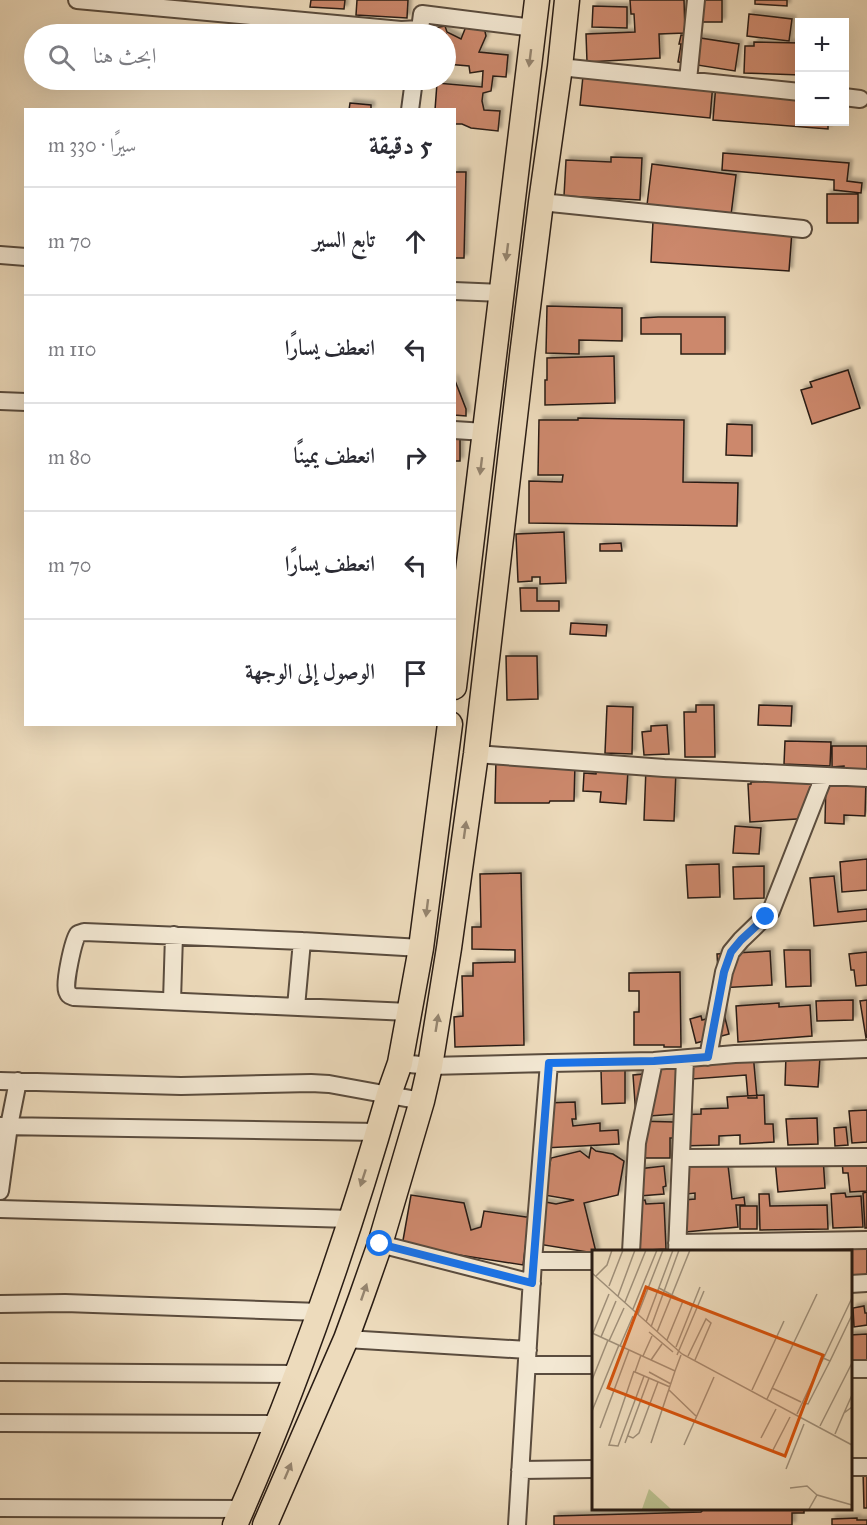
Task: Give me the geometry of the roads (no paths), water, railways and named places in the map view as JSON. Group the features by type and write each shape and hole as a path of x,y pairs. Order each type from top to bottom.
{"highway":[{"path":"456,671 537,0"},
{"path":"265,1525 346,1339 380,1244 430,1066 476,754 522,356 567,0"},
{"path":"238,1517 278,1424 321,1312 400,1063 422,948 450,726"}],"street":[{"path":"77,0 336,24"},
{"path":"688,80 696,0"},
{"path":"421,19 534,28"},
{"path":"560,67 795,91"},
{"path":"410,108 413,90"},
{"path":"541,201 803,229"},
{"path":"0,255 24,257"},
{"path":"456,291 502,293"},
{"path":"0,400 24,402"},
{"path":"456,430 485,432"},
{"path":"476,754 664,768 867,778"},
{"path":"708,1057 724,972 731,952 771,911 824,776"},
{"path":"409,1012 74,997 70,996 66,989 73,943 78,934 91,932 302,940 422,948"},
{"path":"172,1001 174,935"},
{"path":"296,1007 302,940"},
{"path":"400,1063 430,1066 654,1061 758,1053 867,1049"},
{"path":"685,1059 677,1248 867,1240"},
{"path":"631,1250 637,1143 654,1061"},
{"path":"517,1525 533,1261 549,1063"},
{"path":"0,1081 181,1086 311,1083 329,1084 422,1101"},
{"path":"0,1191 4,1126 18,1081"},
{"path":"4,1126 378,1132"},
{"path":"682,1158 867,1157"},
{"path":"0,1209 351,1219"},
{"path":"380,1244 532,1283"},
{"path":"533,1261 592,1261"},
{"path":"852,1284 867,1283"},
{"path":"0,1304 77,1304 321,1312"},
{"path":"346,1339 592,1365"},
{"path":"0,1372 298,1374"},
{"path":"0,1423 278,1424"},
{"path":"520,1470 592,1469"},
{"path":"0,1508 238,1517"}]}
